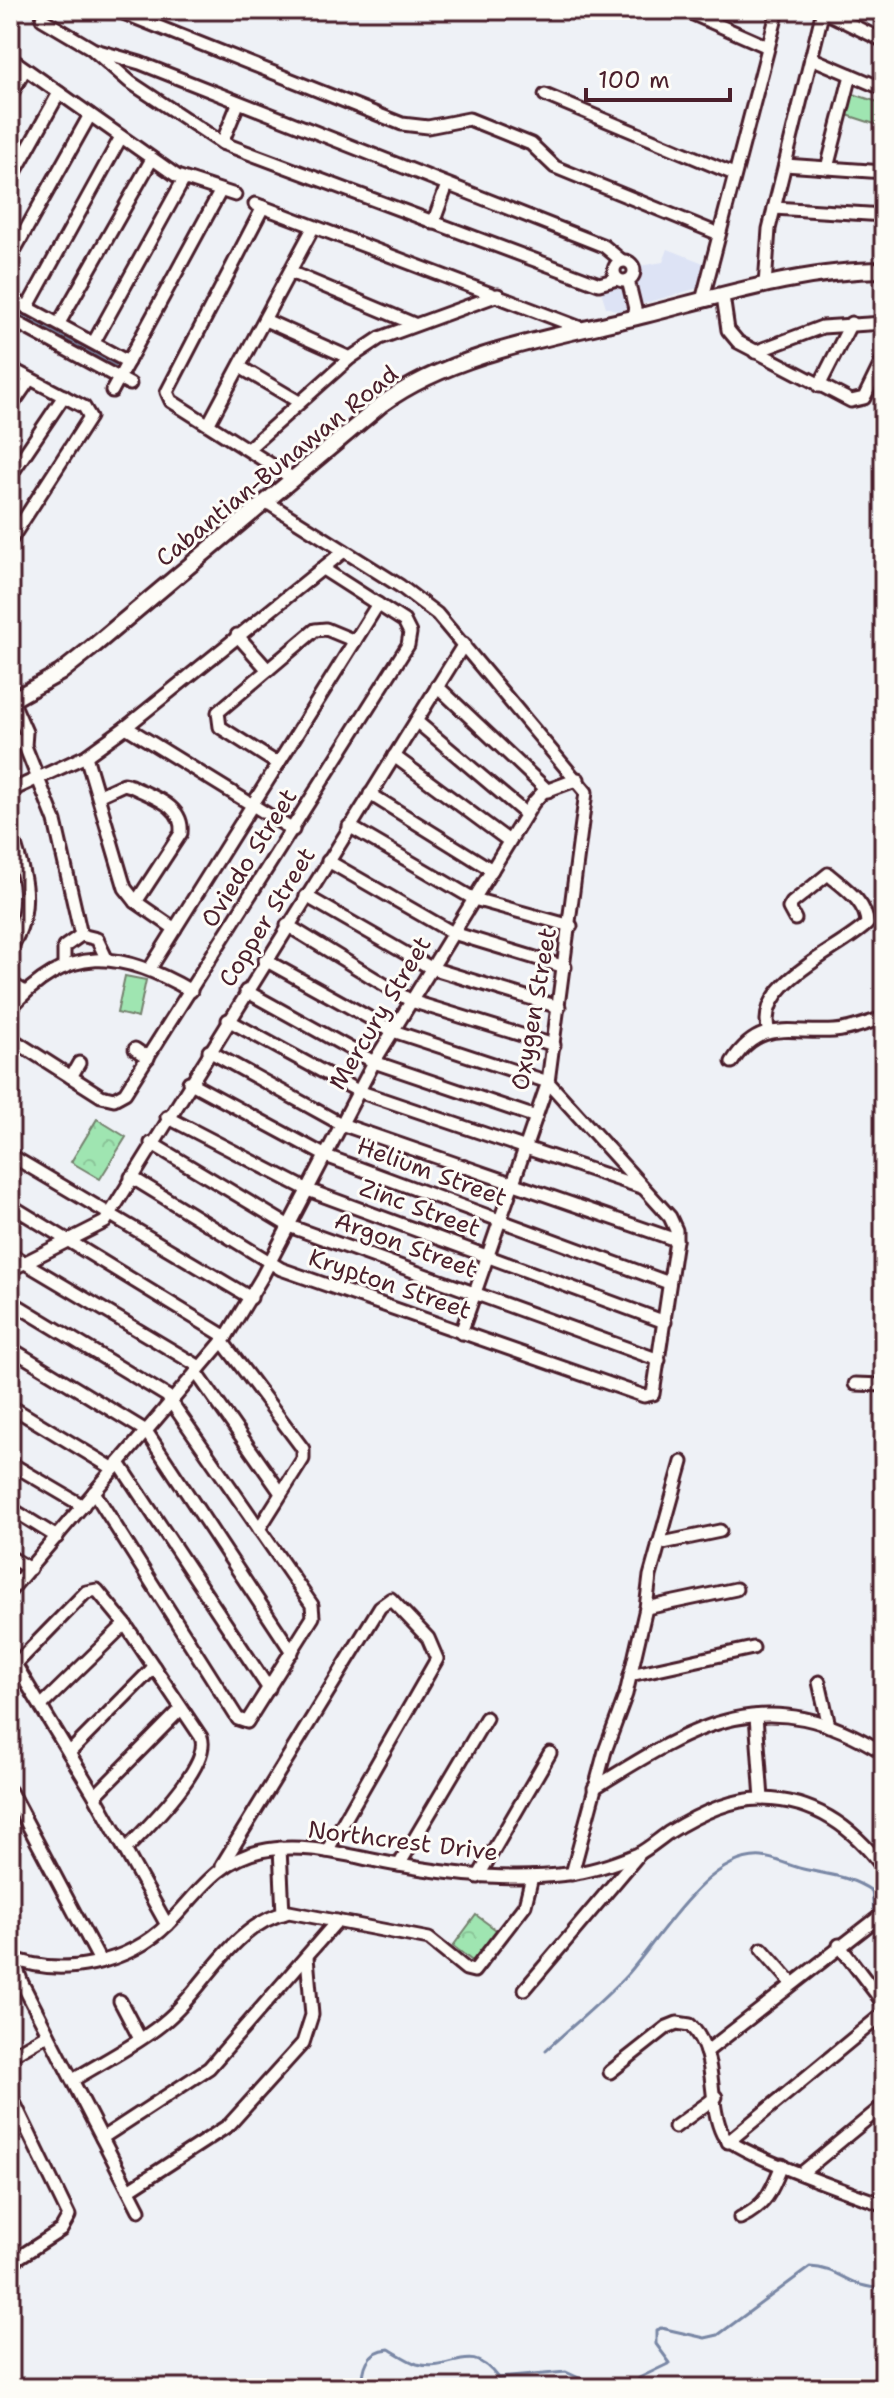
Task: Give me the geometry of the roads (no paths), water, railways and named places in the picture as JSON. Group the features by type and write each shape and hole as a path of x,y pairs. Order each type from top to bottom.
{"main road":[{"name":"Cabantian-Bunawan Road","path":"11,700 60,673 382,404 422,379 584,329 765,285 829,273 884,270"}],"street":[{"path":"116,10 402,124 428,127 469,119 531,144 555,167 719,234"},
{"path":"684,10 768,47"},
{"path":"702,301 778,10"},
{"path":"765,285 765,252 774,208 823,11 884,41"},
{"path":"42,19 91,48 130,82 222,143 599,284 623,280 634,272 633,266 622,261 610,249 140,63 91,48"},
{"path":"10,58 184,179 235,195"},
{"path":"811,58 884,89"},
{"path":"130,82 140,63"},
{"path":"10,97 25,69"},
{"path":"827,168 851,75"},
{"path":"10,181 59,93"},
{"path":"545,95 734,174"},
{"path":"222,143 238,104"},
{"path":"10,258 90,115"},
{"path":"27,308 121,137"},
{"path":"59,323 152,159"},
{"path":"785,165 884,172"},
{"path":"94,342 184,179"},
{"path":"433,223 447,185"},
{"path":"112,391 124,381 128,362 220,192"},
{"path":"292,478 171,401 167,392 259,206 584,329"},
{"path":"774,208 884,215"},
{"path":"209,423 313,228"},
{"path":"290,272 414,324"},
{"path":"623,280 637,317"},
{"path":"249,448 350,358 380,338 498,295"},
{"path":"723,296 728,330 738,342 819,386 860,401 868,392 884,357"},
{"path":"10,298 128,362"},
{"path":"10,319 124,381"},
{"path":"265,320 350,358"},
{"path":"755,352 808,331 851,323 884,323"},
{"path":"819,386 851,323"},
{"path":"240,367 299,402"},
{"path":"10,368 64,396 90,414 89,421 10,541"},
{"path":"10,408 30,379"},
{"path":"10,476 64,396"},
{"path":"265,501 419,599 464,644 578,779"},
{"path":"10,791 86,756 344,551"},
{"path":"151,967 378,604 323,569"},
{"name":"Oviedo Street","path":"71,1077 101,1096 114,1099 125,1093 148,1058 408,645 410,633 404,621 378,604"},
{"path":"278,764 220,727 218,712 315,630 334,631 355,641"},
{"path":"237,635 268,670"},
{"name":"Copper Street","path":"10,1270 102,1225 464,644"},
{"path":"437,686 548,791"},
{"path":"11,700 26,732 25,746"},
{"path":"416,721 526,814"},
{"path":"126,727 293,830"},
{"path":"10,729 25,746 63,850 81,935"},
{"path":"86,756 100,795 121,877 136,902 175,929"},
{"path":"394,756 509,841"},
{"name":"Mercury Street","path":"10,1591 224,1339 251,1298 374,1062 526,814 538,796 578,779"},
{"name":"Oxygen Street","path":"461,1333 548,1082 587,807 586,792 578,779"},
{"path":"100,795 124,784 131,786 177,811 182,822 181,833 136,902"},
{"path":"370,794 492,870"},
{"path":"349,826 474,899 571,926"},
{"path":"10,830 28,893 26,915 14,934 10,949"},
{"path":"328,861 453,933 565,967"},
{"path":"769,1032 764,1018 768,1003 790,978 867,924 867,914 856,899 828,874 792,903 789,908 795,919"},
{"path":"306,896 431,968 559,1007"},
{"path":"287,925 411,1001 554,1045"},
{"path":"64,967 64,947 81,935 97,939 106,958"},
{"path":"10,1009 25,992 64,967 106,958 151,967 191,991"},
{"path":"265,960 393,1031 548,1082 670,1217 676,1235 659,1360"},
{"path":"10,983 25,992"},
{"path":"246,991 374,1062 536,1117"},
{"path":"732,1062 745,1042 781,1028 839,1030 884,1018"},
{"path":"228,1020 358,1091 641,1187"},
{"path":"10,1038 71,1077 79,1063"},
{"path":"135,1049 148,1058"},
{"path":"209,1051 341,1124 676,1235"},
{"name":"Helium Street","path":"189,1082 326,1156 501,1219 524,1232 669,1283"},
{"name":"Zinc Street","path":"167,1117 308,1190 665,1322"},
{"name":"Argon Street","path":"151,1143 289,1226 659,1360"},
{"path":"10,1155 251,1298"},
{"name":"Krypton Street","path":"131,1177 281,1269 461,1333 651,1396 659,1360"},
{"path":"10,1205 224,1339 304,1452 259,1529"},
{"path":"10,1254 198,1369 281,1493"},
{"path":"10,1301 162,1391 314,1611 250,1720 244,1723 94,1492"},
{"path":"10,1348 146,1431 292,1652"},
{"path":"855,1384 884,1385"},
{"path":"10,1406 116,1466 269,1689"},
{"path":"572,1874 594,1788 630,1675 658,1544 682,1462"},
{"path":"10,1463 83,1506"},
{"path":"10,1508 57,1537"},
{"path":"658,1544 720,1531"},
{"path":"10,1557 30,1569"},
{"path":"646,1608 736,1589"},
{"path":"126,1849 173,1798 203,1754 203,1742 125,1624 97,1590 86,1592 13,1667 42,1705 167,1925"},
{"path":"222,1865 380,1607 388,1599 398,1603 428,1638 437,1659 327,1851"},
{"path":"42,1705 125,1624"},
{"path":"630,1675 753,1648"},
{"path":"69,1753 154,1667"},
{"path":"819,1682 829,1726"},
{"path":"95,1796 181,1709"},
{"path":"594,1788 695,1729 756,1716 784,1715 829,1726 884,1753"},
{"path":"756,1716 762,1799"},
{"path":"399,1865 486,1718"},
{"path":"478,1877 550,1753"},
{"path":"10,1791 100,1961"},
{"name":"Northcrest Drive","path":"11,1955 51,1967 100,1961 127,1952 167,1925 222,1865 262,1851 280,1848 327,1851 478,1877 572,1874 640,1853 693,1819 735,1802 762,1799 822,1810 857,1839 883,1867"},
{"path":"280,1848 283,1914"},
{"path":"525,1989 640,1853"},
{"path":"73,2080 140,2039 178,2010 241,1938 258,1924 283,1914 429,1939 466,1969 474,1971 525,1905 532,1877"},
{"path":"706,2052 839,1945 884,1913"},
{"path":"102,2138 209,2068 337,1921"},
{"path":"839,1945 884,2004"},
{"path":"762,1949 792,1983"},
{"path":"11,1955 139,2210"},
{"path":"129,2190 229,2125 303,2043 312,2015 307,1957"},
{"path":"120,2001 140,2039"},
{"path":"728,2142 884,2013"},
{"path":"610,2072 672,2024 690,2025 706,2052 718,2120 728,2142 750,2155 803,2172 884,2205"},
{"path":"10,2056 48,2034"},
{"path":"10,2094 69,2216 61,2230 10,2263"},
{"path":"675,2127 716,2097"},
{"path":"803,2172 884,2105"},
{"path":"740,2218 761,2206 768,2198 782,2165"}],"waterway":[{"path":"10,309 117,366"},
{"path":"546,2050 617,1985 704,1883 742,1859 767,1858 847,1879 872,1891"},
{"path":"872,1891 884,1886"},
{"path":"872,1891 874,1911"},
{"path":"638,2385 639,2378 670,2363 656,2344 656,2330 661,2328 705,2338 718,2335 810,2267 829,2271 862,2285 884,2288"},
{"path":"362,2388 367,2361 375,2353 389,2349 414,2363 429,2366 469,2359 478,2361 498,2378 566,2372 590,2383 615,2381 640,2388"}]}
